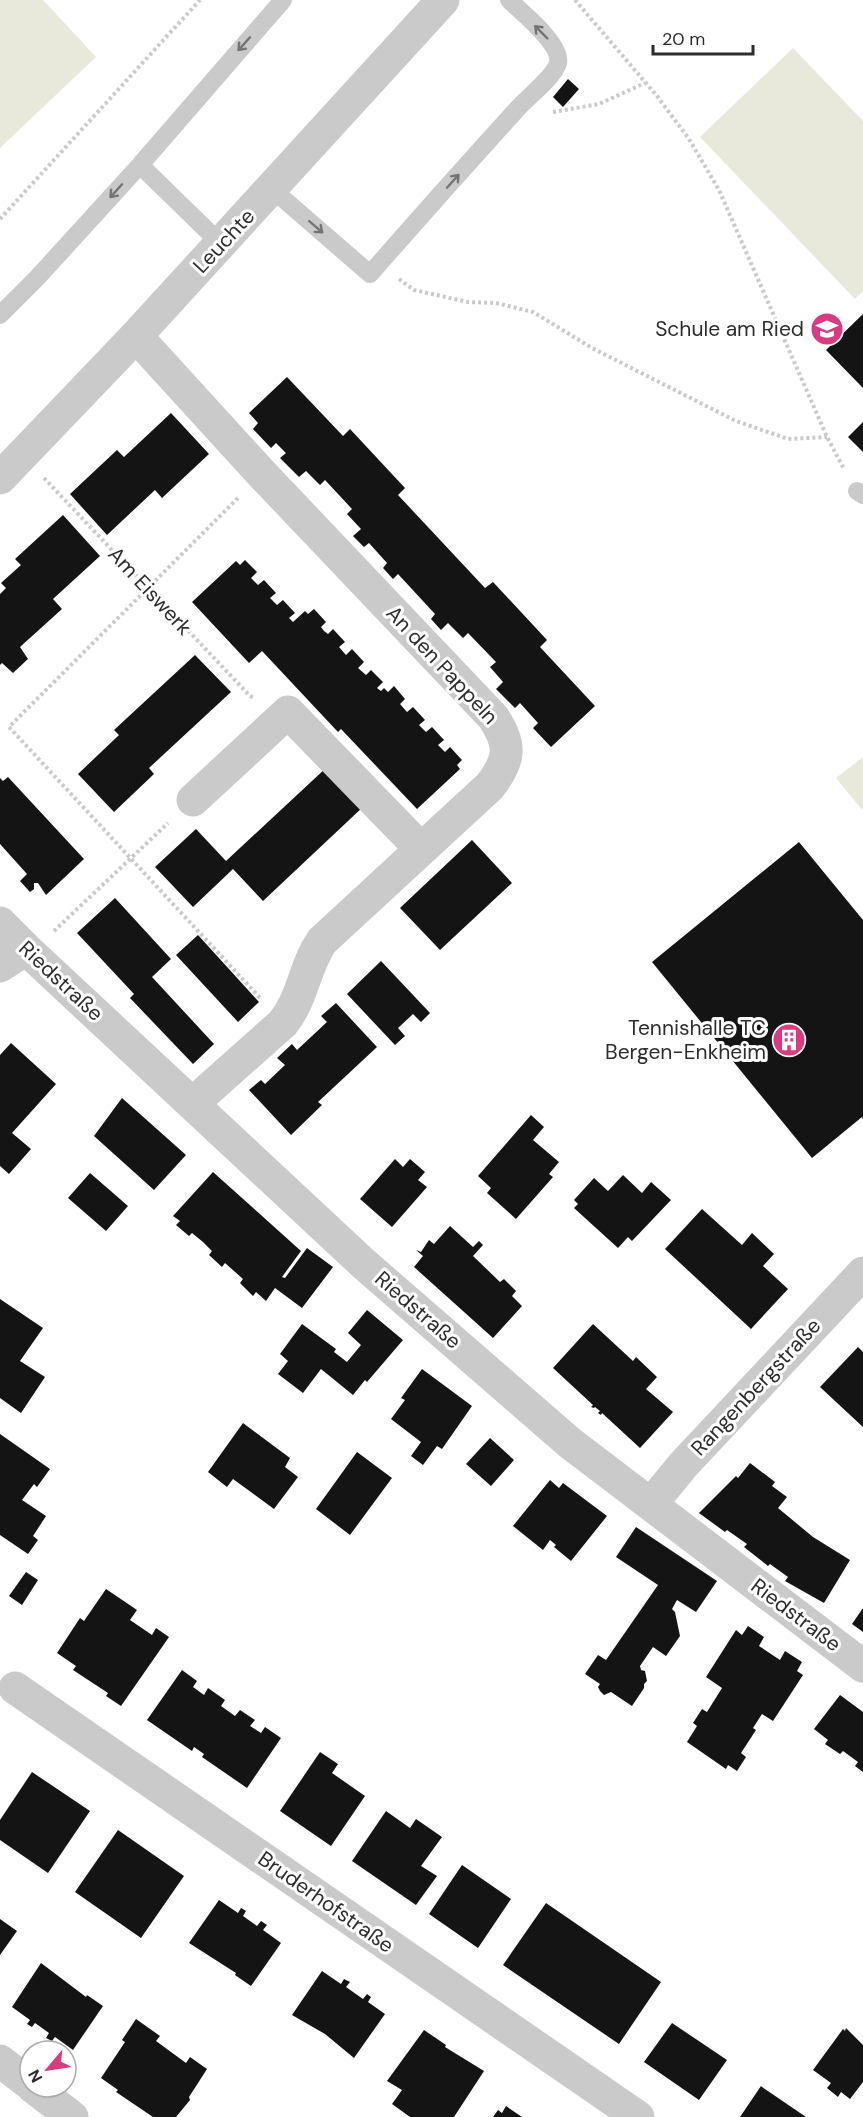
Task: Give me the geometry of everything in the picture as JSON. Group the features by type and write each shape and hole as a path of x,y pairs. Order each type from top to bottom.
{"street":[{"name":"Leuchte","path":"8,465 136,336 443,0"},
{"name":"An den Pappeln","path":"136,336 262,474 493,717 502,730 506,743 507,758 502,770 490,786 322,941 312,957 293,1010 283,1023 192,1104"},
{"path":"193,800 288,712 420,849"},
{"name":"Riedstraße","path":"0,923 13,958 192,1104 364,1264 570,1443 863,1666"},
{"name":"Rangenbergstraße","path":"651,1504 684,1464 863,1273"},
{"name":"Bruderhofstraße","path":"15,1688 638,2117"},
{"path":"0,2061 18,2075"},
{"path":"49,2099 72,2117"}],"lane":[{"path":"0,315 37,278 140,165 283,0"},
{"path":"272,189 370,274 551,74 558,63 557,52 548,39 509,0"},
{"path":"140,165 221,244"}],"path":[{"path":"0,219 200,0"},
{"path":"575,0 690,139 719,190 836,457 860,493"},
{"path":"520,106 554,112 577,109 599,104 645,82"},
{"path":"378,264 414,290 468,302 496,303 533,312 592,348 736,421 788,439 827,437"},
{"name":"Am Eiswerk","path":"8,465 148,588 250,696 288,712"},
{"path":"262,474 9,727 283,1023"},
{"path":"13,958 53,931 193,800"}],"shaded area":[{"path":"0,0 43,0 96,57 0,148"},
{"path":"793,48 863,121 863,291 855,299 700,137"},
{"path":"863,757 863,811 836,778"}],"building":[{"path":"568,79 579,89 563,107 553,97"},
{"path":"863,314 863,388 826,350"},
{"path":"287,377 343,436 350,429 405,488 398,495 485,588 493,582 547,640 540,647 595,706 551,747 533,728 538,723 520,703 515,708 496,689 503,682 490,667 496,662 468,633 463,638 448,623 441,630 431,619 435,614 398,574 393,579 383,568 387,563 369,543 364,547 353,536 361,529 347,514 352,509 325,480 320,485 306,471 299,477 280,458 286,453 276,443 271,448 253,429 258,423 249,413"},
{"path":"171,413 209,454 162,498 155,490 107,535 70,494 117,450 124,457"},
{"path":"863,422 863,452 848,437"},
{"path":"63,515 100,556 53,599 62,609 20,647 28,659 13,673 2,663 0,665 0,594 6,588 1,583 21,565 15,559"},
{"path":"245,560 257,572 251,578 258,585 264,580 276,593 270,598 277,605 283,600 295,613 289,618 293,622 305,611 308,614 314,609 326,622 321,627 324,631 328,634 333,629 345,642 339,647 346,655 352,649 364,662 358,668 366,675 371,670 383,682 377,688 381,691 384,688 388,692 394,686 405,699 400,704 407,712 413,707 425,720 419,725 426,732 432,727 444,740 438,745 445,752 450,747 462,760 457,765 460,769 417,809 341,729 338,732 262,651 249,663 192,602 236,561 240,565"},
{"path":"195,655 231,692 149,768 154,774 114,812 78,774 119,735 114,730"},
{"path":"327,767 364,806 263,901 233,869 193,907 155,867 196,829 226,861"},
{"path":"8,777 84,859 46,895 38,883 34,883 34,889 30,892 20,881 27,874 0,844 0,778 3,781"},
{"path":"472,840 512,883 440,950 400,908"},
{"name":"Tennishalle TC Bergen-Enkheim","path":"799,842 863,920 863,1119 862,1117 812,1158 652,962"},
{"path":"115,898 171,959 152,977 214,1044 193,1064 130,998 134,994 77,933"},
{"path":"198,935 259,1002 238,1022 176,955"},
{"path":"381,961 430,1013 421,1022 413,1014 398,1028 405,1036 395,1045 347,994"},
{"path":"336,1003 377,1047 318,1102 322,1105 291,1135 249,1090 261,1080 265,1084 285,1065 277,1058 292,1044 297,1050 327,1022 321,1016"},
{"path":"11,1043 56,1084 12,1133 31,1149 9,1174 0,1166 0,1055"},
{"path":"122,1098 186,1155 154,1190 94,1136"},
{"path":"531,1115 544,1127 533,1140 559,1162 549,1174 553,1177 516,1219 487,1193 491,1188 478,1176"},
{"path":"395,1159 403,1167 410,1159 425,1172 418,1180 427,1187 392,1227 360,1199"},
{"path":"213,1172 301,1251 282,1277 285,1278 307,1248 333,1267 302,1308 275,1288 266,1301 256,1292 253,1296 240,1283 243,1279 225,1263 222,1267 209,1255 212,1251 203,1242 192,1233 189,1236 176,1225 180,1221 173,1216"},
{"path":"90,1173 128,1206 106,1231 68,1198"},
{"path":"623,1175 642,1193 651,1182 671,1200 632,1241 628,1237 618,1248 574,1208 578,1204 574,1200 594,1178 608,1191"},
{"path":"702,1209 742,1245 752,1233 774,1254 763,1266 788,1289 751,1329 665,1249"},
{"path":"450,1226 473,1247 479,1241 483,1245 473,1256 500,1282 504,1279 516,1291 512,1296 522,1306 493,1338 414,1267 423,1256 416,1250 421,1252 429,1240 434,1244"},
{"path":"0,1299 43,1328 20,1361 45,1377 21,1413 0,1398"},
{"path":"367,1310 403,1340 353,1395 321,1369 303,1393 278,1374 288,1361 280,1354 302,1324 336,1349 334,1352 347,1362 361,1345 348,1333"},
{"path":"593,1324 633,1361 636,1357 657,1377 646,1389 673,1412 640,1448 602,1413 601,1415 598,1413 600,1411 591,1407 593,1405 553,1368"},
{"path":"858,1347 863,1352 863,1427 820,1387"},
{"path":"422,1369 472,1406 442,1449 437,1446 423,1465 411,1456 421,1442 391,1419 405,1400 401,1398"},
{"path":"243,1423 290,1458 285,1467 298,1477 274,1509 233,1479 227,1487 208,1472"},
{"path":"0,1434 50,1469 37,1487 34,1484 22,1500 46,1516 33,1536 38,1540 28,1554 0,1535"},
{"path":"490,1438 514,1460 491,1486 466,1464"},
{"path":"357,1452 392,1478 350,1535 316,1509"},
{"path":"750,1463 775,1482 772,1486 787,1497 778,1508 813,1537 850,1560 824,1603 785,1581 788,1577 770,1564 768,1566 744,1547 747,1544 727,1530 725,1532 699,1513 736,1476 738,1478"},
{"path":"550,1480 559,1488 563,1483 607,1516 571,1561 554,1547 556,1545 550,1540 543,1550 513,1526"},
{"path":"636,1527 717,1581 696,1612 677,1600 672,1609 675,1612 680,1636 666,1656 653,1647 640,1666 641,1670 645,1671 647,1681 632,1706 611,1692 604,1695 598,1687 600,1684 585,1674 598,1655 606,1660 658,1585 616,1557"},
{"path":"26,1572 38,1580 22,1605 9,1596"},
{"path":"106,1589 137,1610 130,1620 152,1635 156,1628 169,1637 121,1706 106,1696 108,1693 73,1670 76,1666 57,1653 80,1618 84,1621"},
{"path":"863,1608 863,1632 852,1624"},
{"path":"748,1626 764,1637 759,1646 780,1660 785,1651 802,1662 797,1671 803,1675 773,1721 762,1714 753,1728 756,1730 741,1753 746,1757 737,1771 728,1765 726,1769 687,1742 697,1726 693,1723 702,1709 707,1712 722,1688 706,1677 736,1630 742,1635"},
{"path":"182,1670 197,1681 193,1687 204,1695 208,1688 225,1700 221,1706 235,1716 240,1710 255,1720 250,1726 261,1733 265,1727 281,1738 247,1788 202,1757 204,1754 194,1747 192,1751 147,1720"},
{"path":"840,1695 863,1712 863,1772 855,1766 858,1762 843,1751 840,1754 825,1744 828,1740 814,1729"},
{"path":"320,1752 338,1764 332,1773 365,1796 331,1846 280,1811"},
{"path":"32,1772 90,1811 48,1873 0,1840 0,1820"},
{"path":"386,1811 410,1828 416,1819 442,1837 421,1866 437,1876 416,1905 352,1861"},
{"path":"118,1830 184,1876 141,1938 75,1892"},
{"path":"462,1865 511,1899 478,1948 429,1914"},
{"path":"219,1900 238,1913 241,1908 246,1911 243,1916 257,1926 261,1921 267,1925 263,1930 281,1943 251,1986 235,1975 236,1973 189,1943"},
{"path":"546,1903 661,1982 619,2044 503,1965"},
{"path":"0,1919 17,1931 0,1955"},
{"path":"41,1963 86,1997 87,1995 103,2006 78,2043 78,2039 46,2038 49,2033 35,2023 32,2027 27,2024 30,2020 12,2007"},
{"path":"322,1971 341,1984 344,1979 350,1982 346,1987 363,1999 367,1994 371,1997 368,2002 385,2014 354,2058 325,2034 292,2015"},
{"path":"136,2019 160,2036 156,2041 186,2063 190,2057 207,2069 189,2097 190,2100 176,2117 153,2117 116,2092 118,2090 101,2078 125,2042 122,2040"},
{"path":"672,2023 727,2060 699,2100 644,2062"},
{"path":"846,2028 863,2045 863,2082 850,2099 841,2092 838,2097 827,2088 831,2083 813,2070"},
{"path":"424,2030 446,2045 445,2047 484,2071 454,2117 410,2117 392,2104 402,2090 387,2081"},
{"path":"762,2087 806,2117 740,2117"},
{"path":"506,2106 522,2117 493,2117 498,2110 502,2113"}],"place":[{"name":"Schule am Ried","path":"827,329"},
{"name":"Tennishalle TC Bergen-Enkheim","path":"789,1040"}]}
